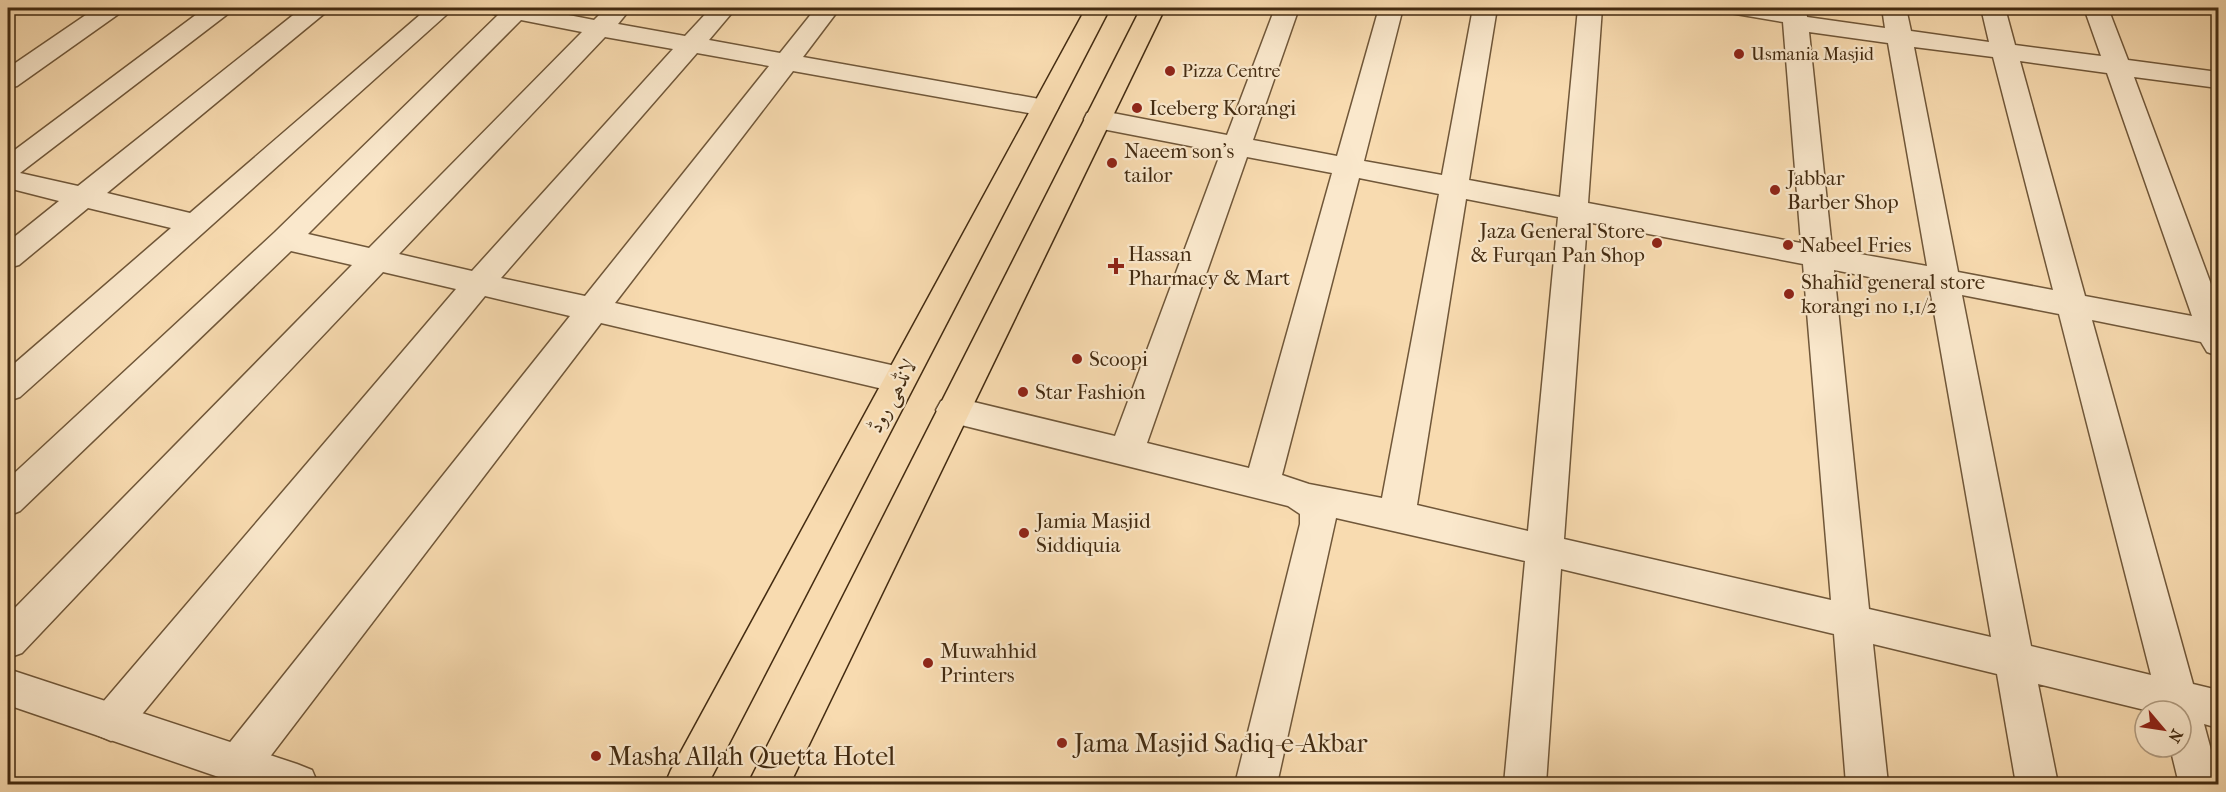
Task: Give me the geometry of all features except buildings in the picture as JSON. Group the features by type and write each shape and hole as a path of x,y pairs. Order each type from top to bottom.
{"main road":[{"name":"لانڈھی روڈ","path":"686,784 1098,8"},
{"path":"769,784 1153,8"}],"street":[{"path":"8,80 111,8"},
{"path":"8,168 220,8"},
{"path":"8,258 316,8"},
{"path":"8,388 442,8"},
{"path":"111,722 478,284 724,8"},
{"path":"238,765 828,8"},
{"path":"1127,450 1287,8"},
{"path":"1262,485 1391,8"},
{"path":"1397,516 1456,187 1485,8"},
{"path":"1525,784 1575,210 1590,8"},
{"path":"1739,8 1795,15 1897,22 2004,51 2218,80"},
{"path":"1992,8 2177,699"},
{"path":"2096,8 2217,336"},
{"path":"8,501 285,239 507,9 609,18 692,45 1045,108"},
{"path":"1795,15 1867,784"},
{"path":"8,641 609,18"},
{"path":"1897,22 2037,784"},
{"path":"1097,118 2072,305 2217,336"},
{"path":"8,179 195,224"},
{"path":"285,239 900,380"},
{"path":"953,410 1127,450 1308,498 1397,516 2013,660 2148,699"},
{"path":"1256,784 1318,524 1319,516 1316,507 1308,498"},
{"path":"8,687 297,784"},
{"path":"2193,708 2218,709"},
{"path":"2193,759 2200,784"}],"place":[{"name":"Usmania Masjid","path":"1739,54"},
{"name":"Pizza Centre","path":"1170,71"},
{"name":"Iceberg Korangi","path":"1137,108"},
{"name":"Naeem son’s tailor","path":"1112,163"},
{"name":"Jabbar Barber Shop","path":"1775,190"},
{"name":"Jaza General Store & Furqan Pan Shop","path":"1657,243"},
{"name":"Nabeel Fries","path":"1788,245"},
{"name":"Hassan Pharmacy & Mart","path":"1116,266"},
{"name":"Shahid general store korangi no 1,1/2","path":"1789,294"},
{"name":"Scoopi","path":"1077,359"},
{"name":"Star Fashion","path":"1023,392"},
{"name":"Jamia Masjid Siddiquia","path":"1024,533"},
{"name":"Muwahhid Printers","path":"928,663"},
{"name":"Jama Masjid Sadiq-e-Akbar","path":"1062,743"},
{"name":"Masha Allah Quetta Hotel","path":"596,756"}]}
